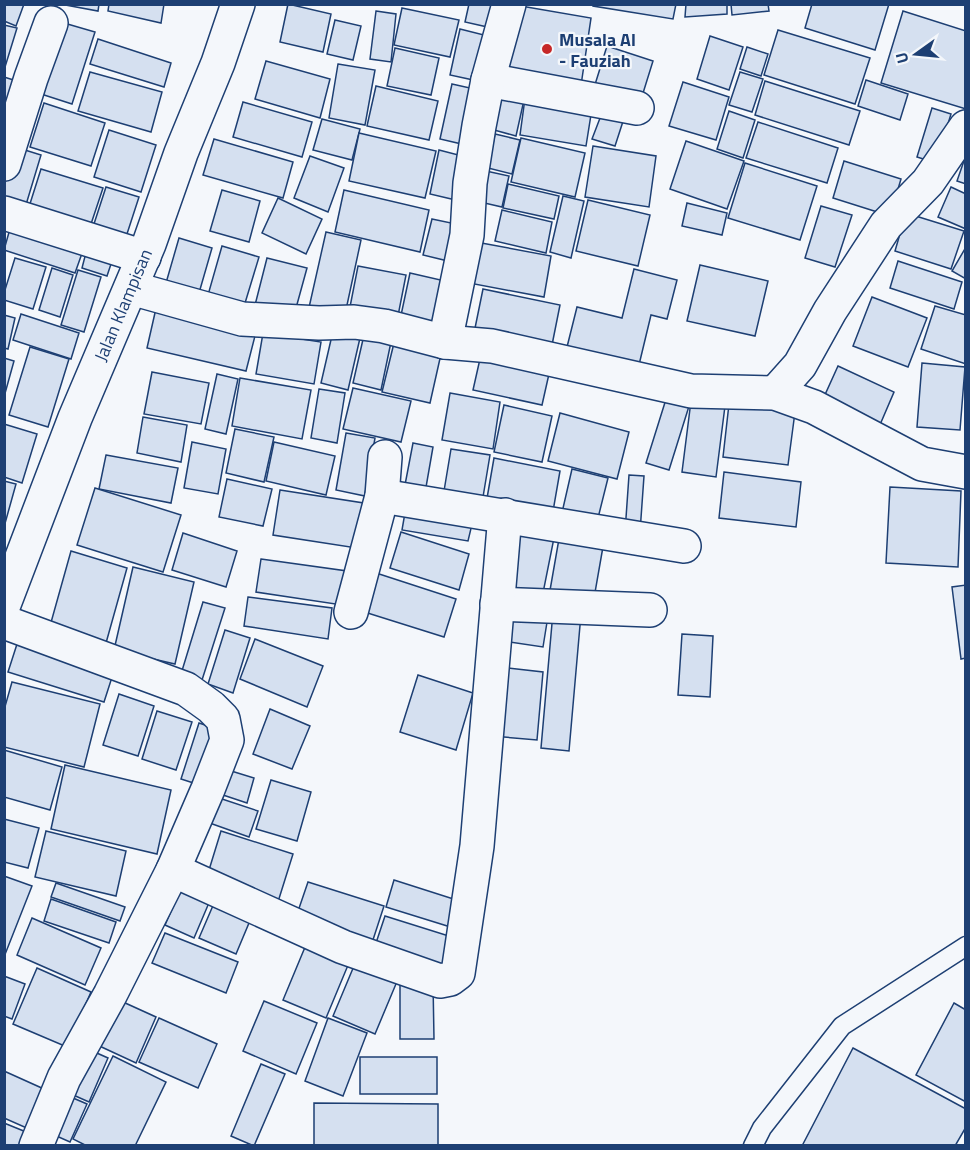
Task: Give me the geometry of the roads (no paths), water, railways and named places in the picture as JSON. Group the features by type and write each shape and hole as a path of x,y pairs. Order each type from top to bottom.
{"street":[{"name":"Jalan Klampisan","path":"4,604 75,418 144,257 238,4"},
{"path":"445,342 467,235 470,183 488,80 509,4"},
{"path":"4,164 51,23"},
{"path":"488,80 637,108"},
{"path":"775,393 800,365 830,311 886,225 928,182 966,127"},
{"path":"4,213 144,257"},
{"path":"131,288 242,319 354,322 384,326 445,342 492,346 691,391 775,393 814,407 922,464 966,472"},
{"path":"351,612 382,496 385,457"},
{"path":"382,496 684,546"},
{"path":"173,870 344,947 440,981 450,979 458,973 477,846 506,515"},
{"path":"497,604 650,610"},
{"path":"4,622 186,689 223,719 226,740 208,789 173,870 111,995 64,1078 36,1146"}],"lane":[{"path":"753,1146 762,1128 842,1026 966,946"}],"place":[{"name":"Musala Al - Fauziah","path":"547,49"}]}
